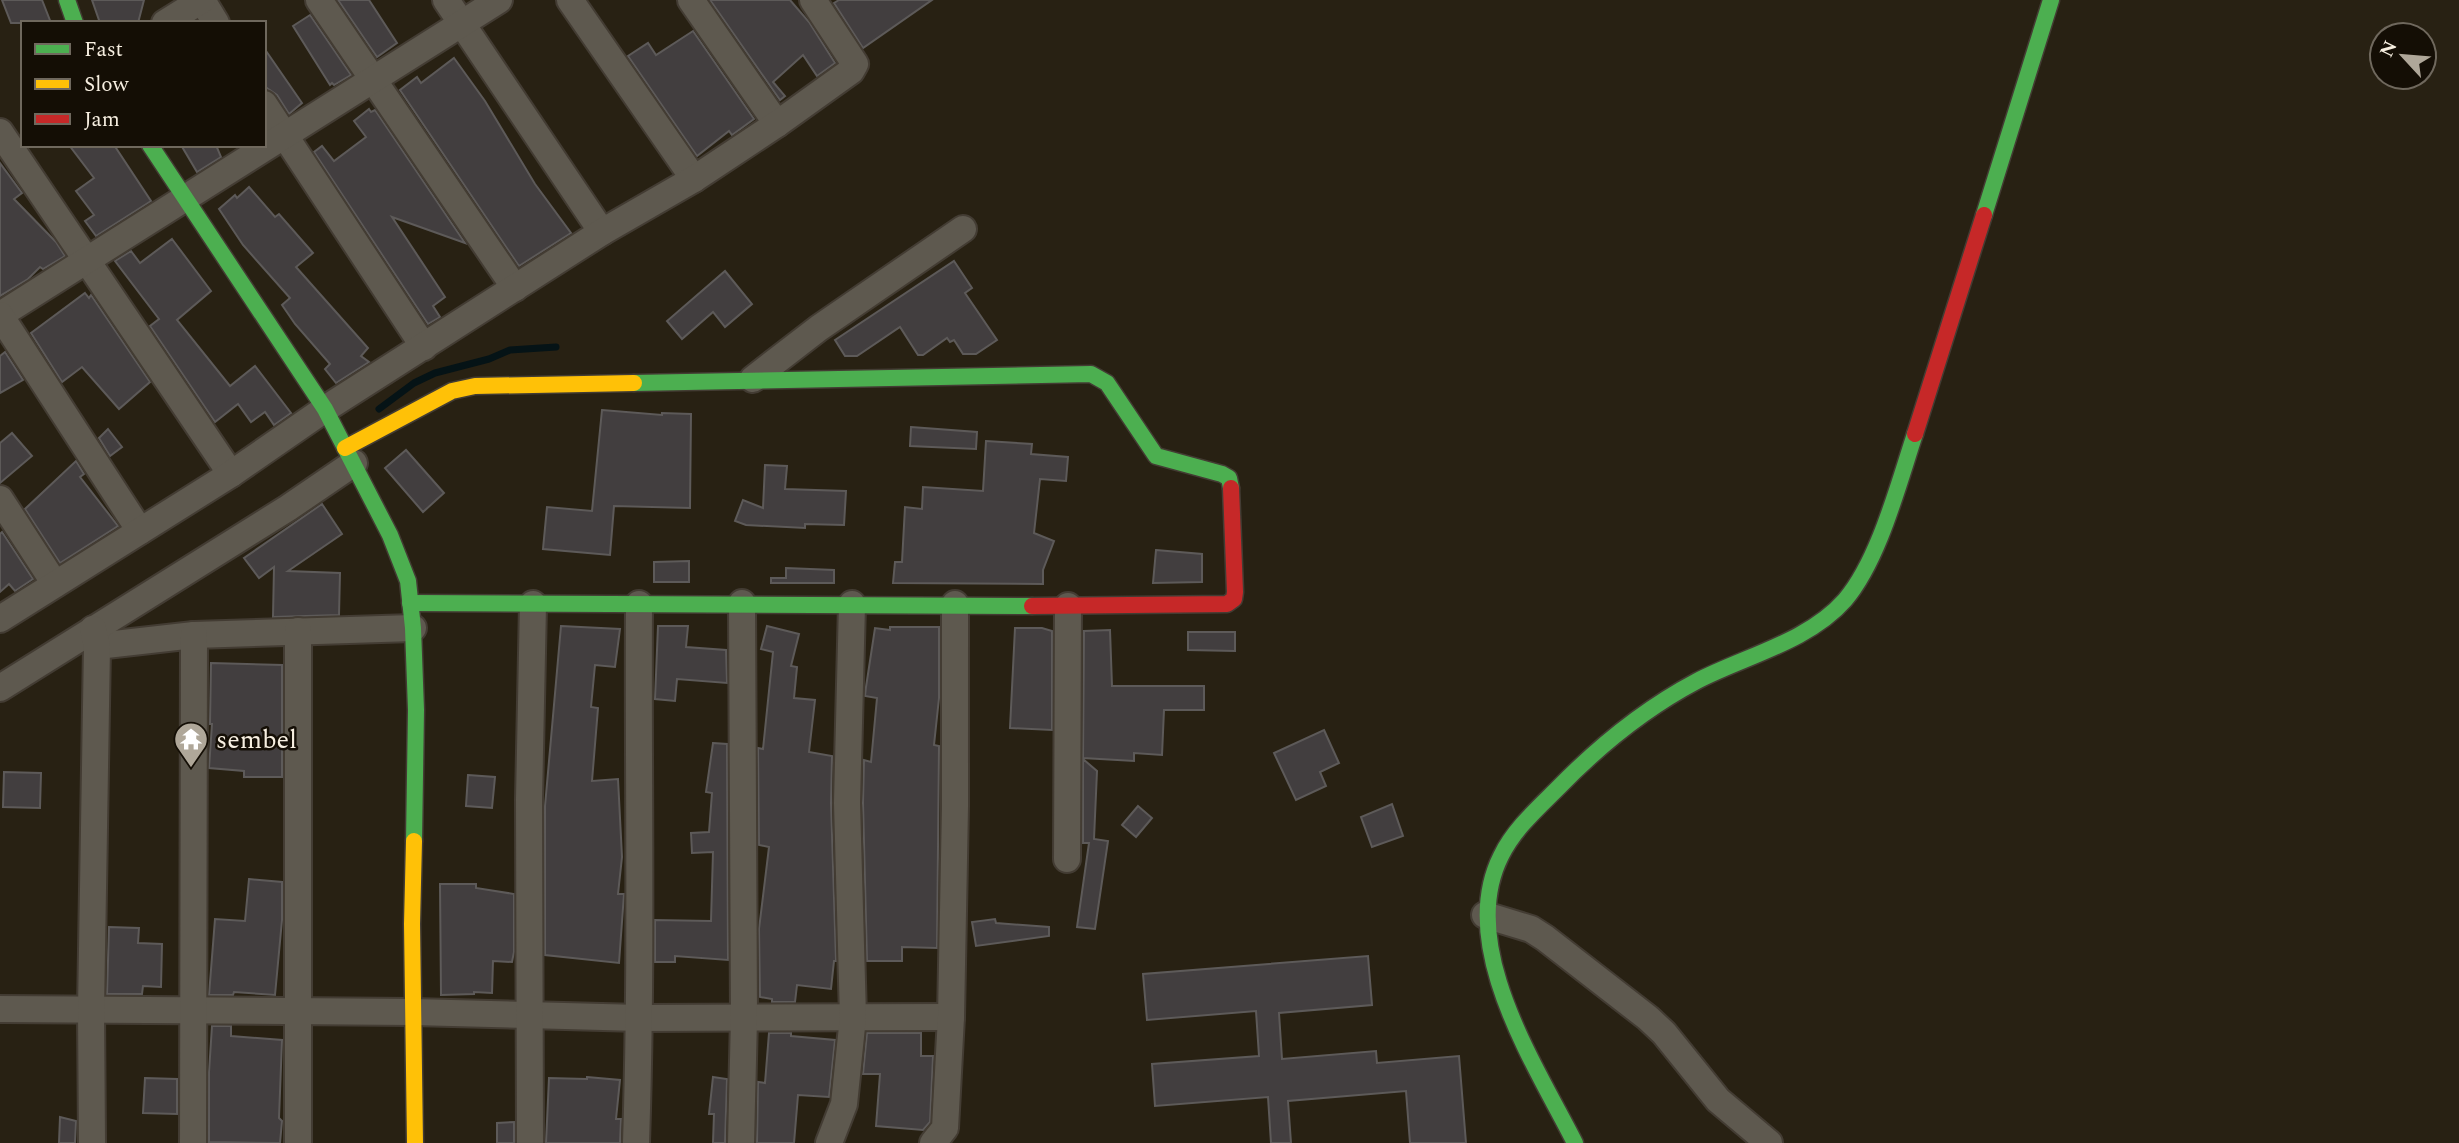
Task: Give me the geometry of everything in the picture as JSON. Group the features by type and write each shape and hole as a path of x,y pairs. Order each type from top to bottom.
{"street":[{"path":"67,0 74,21"},
{"path":"168,21 202,0 215,21"},
{"path":"319,0 515,288"},
{"path":"446,0 603,232"},
{"path":"266,146 499,0"},
{"path":"570,0 694,178"},
{"path":"691,0 777,124"},
{"path":"0,619 231,474 325,409 603,232 694,178 777,124 851,71 855,64 813,0"},
{"path":"1575,1143 1509,1013 1495,976 1487,942 1485,915 1490,886 1500,857 1529,818 1611,740 1672,695 1824,618 1844,602 1856,584 1879,535 1923,415 2051,0"},
{"path":"266,107 424,347"},
{"path":"2,139 231,474"},
{"path":"150,147 325,409 400,558 408,581 416,710 413,1012 415,1143"},
{"path":"140,531 0,315 265,147"},
{"path":"753,379 819,328 963,229"},
{"path":"0,688 95,638 288,508 349,455 452,391 475,386 1091,374 1107,383 1156,456 1229,478 1234,530 1234,599 1227,604 533,604 411,615 298,631 95,638"},
{"path":"0,499 55,584"},
{"path":"741,603 744,1018 741,1143"},
{"path":"530,1143 529,800 533,604"},
{"path":"636,1143 640,1018 637,803 639,604"},
{"path":"829,1143 844,1104 853,1017 847,803 852,604"},
{"path":"933,1143 945,1128 951,1017 955,604"},
{"path":"1067,859 1068,606"},
{"path":"298,631 298,1143"},
{"path":"193,1143 194,635"},
{"path":"92,1143 95,638"},
{"path":"1485,915 1531,929 1648,1018 1664,1033 1718,1100 1769,1143"},
{"path":"0,1009 413,1012 640,1018 951,1017"}],"building":[{"path":"2,0 42,0 50,21 21,21 11,23"},
{"path":"92,0 144,0 139,21 99,21"},
{"path":"338,0 369,0 397,43 377,57"},
{"path":"710,0 790,0 809,22 835,63 817,76 803,55 773,82 785,96 780,100"},
{"path":"839,0 932,0 863,48 834,3"},
{"path":"310,15 351,75 334,85 330,85 293,26"},
{"path":"693,31 754,119 732,135 729,131 697,156 628,56 648,43 656,55"},
{"path":"266,51 302,103 289,114 277,95 266,87"},
{"path":"454,58 485,101 535,184 571,233 519,266 400,90 417,77 421,83"},
{"path":"369,109 371,112 375,110 465,243 392,217 445,297 433,306 440,317 428,324 314,152 322,146 334,161 366,137 354,121"},
{"path":"71,147 115,147 151,201 96,236 85,221 94,215 76,191 94,178"},
{"path":"182,147 217,147 221,157 197,172"},
{"path":"0,163 22,193 14,199 56,242 65,256 43,269 40,267 28,279 0,296"},
{"path":"249,187 275,217 279,214 313,253 296,267 368,348 361,356 369,362 336,383 325,369 330,364 282,305 290,298 243,245 219,209"},
{"path":"172,239 211,291 177,320 230,386 255,366 291,413 274,425 265,412 251,422 238,404 215,422 150,326 159,319 115,261 131,251 140,263"},
{"path":"954,261 972,288 965,293 997,340 976,354 963,354 954,340 950,342 947,338 923,355 918,355 900,327 857,356 845,356 835,340"},
{"path":"725,271 752,304 725,327 713,312 682,339 667,321"},
{"path":"85,293 89,298 91,295 150,382 119,409 82,367 62,382 31,333"},
{"path":"5,352 23,380 0,393 0,356"},
{"path":"602,410 662,415 691,414 690,508 614,506 610,555 543,549 547,507 592,511"},
{"path":"911,427 977,432 976,449 910,446"},
{"path":"108,429 122,447 110,456 99,438"},
{"path":"12,433 32,456 0,483 0,443"},
{"path":"986,441 1032,444 1031,454 1068,457 1066,481 1040,479 1034,533 1054,541 1043,570 1043,584 893,583 895,562 902,562 905,507 922,509 923,487 983,491"},
{"path":"406,450 444,493 423,512 385,468"},
{"path":"76,461 84,474 80,477 118,526 60,563 25,509"},
{"path":"765,465 787,466 785,489 846,491 844,525 805,524 805,528 746,525 735,521 743,500 763,508"},
{"path":"322,504 342,534 288,571 340,573 339,615 273,617 274,567 259,578 244,558"},
{"path":"2,532 33,579 15,591 9,584 0,592"},
{"path":"1156,550 1202,554 1202,582 1153,583"},
{"path":"689,561 689,582 654,582 654,562"},
{"path":"786,568 834,570 834,583 771,583 771,578 786,578"},
{"path":"561,626 620,629 615,667 595,665 591,707 598,708 592,781 618,779 622,857 618,894 624,894 619,963 545,955 545,806"},
{"path":"658,626 688,626 686,647 726,650 727,683 677,679 675,701 655,699"},
{"path":"767,626 799,634 791,666 797,667 794,698 815,700 809,752 832,756 836,961 831,989 797,985 795,1002 772,1002 772,999 760,997 759,929 769,847 759,845 758,748 763,749 773,652 761,649"},
{"path":"890,627 939,627 939,698 934,745 939,746 937,948 902,947 902,961 867,961 864,760 871,762 877,698 865,696 875,628 890,630"},
{"path":"1015,628 1042,628 1052,631 1052,730 1010,728"},
{"path":"1110,630 1112,686 1204,686 1204,710 1164,710 1162,755 1134,753 1134,761 1083,758 1084,631"},
{"path":"1188,632 1235,632 1235,651 1188,650"},
{"path":"211,663 282,665 282,777 244,777 244,771 209,768 212,724"},
{"path":"1324,730 1339,763 1320,772 1326,786 1296,800 1274,753"},
{"path":"713,743 727,744 728,960 675,956 675,962 655,962 655,920 711,921 713,852 692,853 691,833 709,832 712,793 706,792"},
{"path":"1083,759 1097,771 1094,839 1108,841 1095,929 1077,927 1089,843 1083,843"},
{"path":"4,772 41,773 40,808 3,807"},
{"path":"468,775 495,777 492,808 466,806"},
{"path":"1392,804 1403,836 1372,847 1361,817"},
{"path":"1138,806 1152,818 1136,837 1122,825"},
{"path":"249,879 282,882 282,920 275,995 234,992 233,995 209,995 215,919 245,921"},
{"path":"440,884 476,884 476,888 514,894 512,962 493,961 492,993 441,995"},
{"path":"995,919 996,923 1049,927 1049,936 976,946 972,922"},
{"path":"109,927 139,928 138,943 162,944 161,987 143,986 142,994 107,994"},
{"path":"1368,956 1372,1005 1279,1013 1282,1059 1376,1051 1377,1063 1459,1056 1466,1143 1410,1143 1406,1091 1288,1101 1291,1143 1271,1143 1268,1097 1155,1106 1152,1064 1259,1056 1256,1011 1147,1020 1143,974"},
{"path":"212,1026 231,1026 231,1036 282,1040 280,1143 209,1142"},
{"path":"769,1033 791,1033 791,1036 835,1040 829,1097 798,1095 794,1143 757,1143 758,1082 765,1083"},
{"path":"867,1033 921,1033 921,1056 933,1056 930,1122 923,1130 876,1126 880,1074 863,1074"},
{"path":"713,1077 727,1079 725,1143 713,1143 714,1114 709,1114"},
{"path":"145,1078 177,1079 177,1114 143,1113"},
{"path":"549,1078 620,1080 616,1119 621,1119 620,1143 546,1143"},
{"path":"60,1117 76,1121 75,1143 59,1143"},
{"path":"514,1122 514,1143 497,1143 497,1123"}],"waterway":[{"path":"379,409 414,383 435,373 489,359 510,350 556,347"}],"traffic: fast":[{"path":"67,0 74,21"},
{"path":"1984,215 2051,0"},
{"path":"151,147 325,409 390,535 408,581 416,710 414,841"},
{"path":"634,383 1091,374 1107,383 1156,456 1222,474 1229,478 1231,488"},
{"path":"1575,1143 1522,1041 1494,965 1488,927 1490,891 1501,856 1520,828 1543,803 1590,757 1641,716 1697,681 1813,627 1845,600 1878,543 1915,434"},
{"path":"410,603 1032,606"}],"traffic: slow":[{"path":"345,448 452,391 475,386 634,383"},
{"path":"414,841 412,924 415,1143"}],"traffic: jam":[{"path":"1915,434 1984,215"},
{"path":"1032,606 1227,604 1234,599 1235,592 1231,488"}],"place":[{"name":"sembel","path":"191,769"}]}
